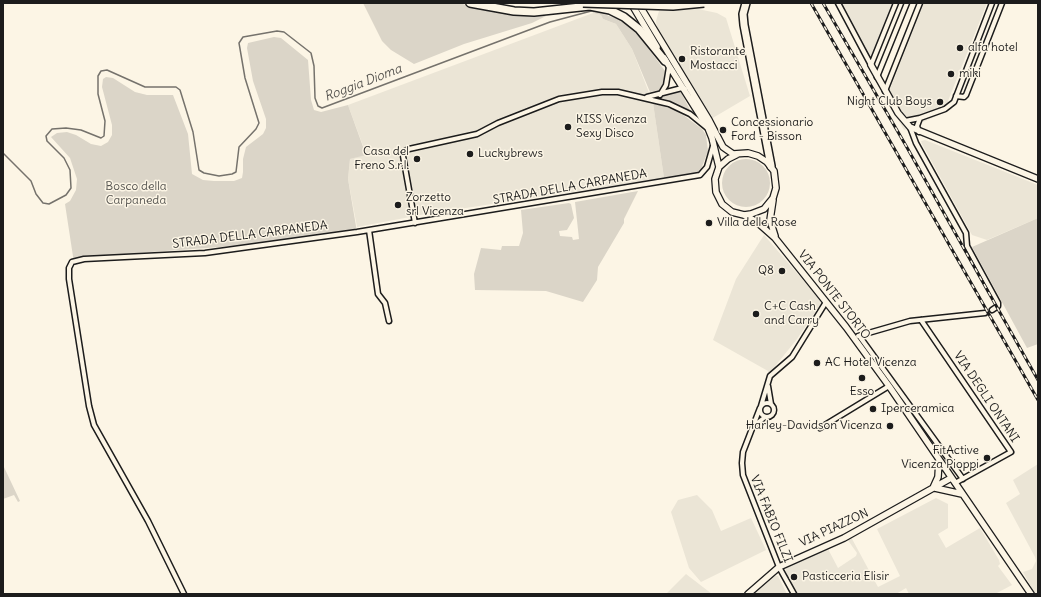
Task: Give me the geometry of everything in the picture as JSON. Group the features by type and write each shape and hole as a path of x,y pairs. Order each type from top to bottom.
{"highway":[{"path":"470,3 514,11 534,12 574,7 596,7 606,9 624,17 639,29 667,64"},
{"path":"583,3 673,6 704,3"},
{"path":"746,3 743,14 744,25 771,166"}],"main road":[{"path":"631,3 667,64 708,128 714,142 719,167 714,186 718,198 732,212 744,215 764,209 773,198 776,182 771,166 758,156 748,153 733,154 723,147 692,91 638,3"},
{"path":"871,65 885,91 905,122 910,127 919,132 1038,179"},
{"path":"719,167 728,158 738,154"},
{"name":"VIA PONTE STORTO","path":"773,198 770,220 776,238"},
{"name":"VIA PONTE STORTO","path":"744,215 757,222 776,238 826,302 856,336 1031,594"},
{"path":"939,460 935,486 962,494"},
{"name":"VIA PIAZZON","path":"748,594 780,567 844,538 935,486 940,480 951,478"},
{"name":"VIA PONTE STORTO","path":"1023,583 1026,594"}],"street":[{"path":"838,3 871,65"},
{"path":"871,65 896,3"},
{"path":"877,78 907,3"},
{"path":"885,91 920,3"},
{"path":"905,122 951,106 992,3"},
{"path":"956,96 964,97 966,95 1002,3"},
{"path":"977,40 986,44"},
{"path":"659,95 666,85 667,64"},
{"path":"643,98 682,88 692,91"},
{"path":"415,223 403,156 405,151 477,134 498,123 559,99 602,92 618,92 656,100 676,107 698,120 708,128"},
{"path":"919,132 917,126 920,118"},
{"path":"910,127 916,143 966,233 967,246 998,303 998,306 992,310"},
{"name":"STRADA DELLA CARPANEDA","path":"184,594 148,520 116,468 94,425 89,406 69,279 71,264 75,261 84,259 205,252 369,230 700,175 707,167 711,158 714,142"},
{"path":"369,230 378,294 385,303 389,321"},
{"path":"771,404 766,403 761,407 761,412 765,417 770,417 774,414 774,408 771,404 767,382 773,371 792,357 826,302"},
{"path":"963,479 856,336 886,327 921,320 985,314"},
{"name":"VIA DEGLI ONTANI","path":"921,320 1012,452 955,484"},
{"name":"VIA FABIO FILZI","path":"767,382 761,407 743,452 742,475 780,567 794,594"},
{"path":"820,428 889,386"},
{"name":"VIA FABIO FILZI","path":"754,427 765,417"}],"shaded area":[{"path":"836,3 893,3 868,66"},
{"path":"924,3 987,3 948,101 952,109 921,123 921,126 904,130 886,99"},
{"path":"698,9 717,13 726,18 750,96 711,119 657,29 656,21 659,11"},
{"path":"593,13 601,15 603,19 616,24 632,49 653,103 664,178 426,214 357,227 348,179 350,159 366,154 348,105"},
{"path":"925,140 1038,185 1038,218 987,240 972,235 922,144 921,141"},
{"path":"764,235 822,302 797,339 768,375 768,371 713,340 736,279"},
{"path":"1038,464 1038,594 1035,594 1023,572 1032,569 1036,561 1035,557 1006,503 1020,494 1013,480"},
{"path":"697,495 712,510 721,531 751,518 766,550 701,582 689,568 671,512 678,500"},
{"path":"936,498 948,504 948,528 938,534 946,548 980,528 999,560 1000,564 998,566 1012,585 995,594 909,594 906,588 896,594 796,594 785,573 786,568 828,549 838,568 856,556 857,553 847,539 851,537 878,587 900,576 877,529"},
{"path":"686,574 712,594 666,594"},
{"path":"775,576 778,576 787,594 754,594"}],"green space":[{"path":"363,3 459,3 489,11 519,16 546,16 532,23 464,44 414,64 391,50 382,41"},
{"path":"592,10 618,19 640,37 665,71 664,82 659,90 650,92 632,49 616,24 603,19 601,15 593,13"},
{"name":"Bosco della Carpaneda","path":"274,37 281,38 308,60 311,100 314,110 321,112 348,105 366,155 350,159 348,179 357,232 248,245 137,253 124,259 74,263 65,204 70,201 76,190 77,179 70,158 51,137 57,133 67,132 76,135 91,144 101,146 108,142 112,135 112,125 102,87 103,79 106,77 113,78 135,92 147,95 173,95 188,134 192,174 203,180 214,181 234,181 242,178 243,159 246,147 263,134 266,128 266,119 253,81 247,48 248,43"},
{"path":"679,91 681,92 692,114 675,104 656,98"},
{"path":"653,103 678,111 702,129 706,135 708,151 701,169 697,173 664,178"},
{"path":"746,159 755,161 763,166 768,174 770,183 768,192 763,200 755,205 746,207 737,205 729,200 724,192 722,183 724,174 729,166 737,161"},
{"path":"638,191 624,219 624,223 598,267 597,280 583,302 546,291 475,290 474,274 481,248 501,250 502,246 519,246 523,233 521,210 569,203 571,204 574,218 567,230 559,231 560,236 572,237 573,240 579,239 575,202"},
{"path":"1038,218 1038,344 1027,348 972,247"},
{"path":"3,465 20,501 18,502 14,495 3,499"}],"waterway":[{"name":"Roggia Dioma","path":"3,153 31,181 36,194 43,203 49,204 66,195 71,188 70,170 64,158 47,141 46,136 52,129 66,128 81,130 101,138 104,136 105,121 98,94 98,76 101,71 107,70 145,87 176,87 180,90 193,132 199,170 204,173 219,176 232,174 236,172 239,147 256,129 259,123 245,78 239,43 243,37 277,31 284,32 311,53 314,66 315,98 318,106 322,108 550,22 595,10"}],"railway":[{"path":"811,3 1038,400"},
{"path":"823,3 905,144 1038,380"}],"place":[{"name":"alfa hotel","path":"960,48"},
{"name":"Ristorante Mostacci","path":"682,59"},
{"name":"miki","path":"951,74"},
{"name":"Night Club Boys","path":"940,102"},
{"name":"KISS Vicenza Sexy Disco","path":"568,127"},
{"name":"Concessionario Ford - Bisson","path":"723,130"},
{"name":"Luckybrews","path":"470,154"},
{"name":"Casa del Freno S.r.l.","path":"417,159"},
{"name":"Zorzetto srl Vicenza","path":"398,205"},
{"name":"Villa delle Rose","path":"709,223"},
{"name":"Q8","path":"782,271"},
{"name":"C+C Cash and Carry","path":"756,314"},
{"name":"AC Hotel Vicenza","path":"817,363"},
{"name":"Esso","path":"862,378"},
{"name":"Iperceramica","path":"873,409"},
{"name":"Harley-Davidson Vicenza","path":"890,426"},
{"name":"FitActive Vicenza Pioppi","path":"987,458"},
{"name":"Pasticceria Elisir","path":"794,577"}]}
